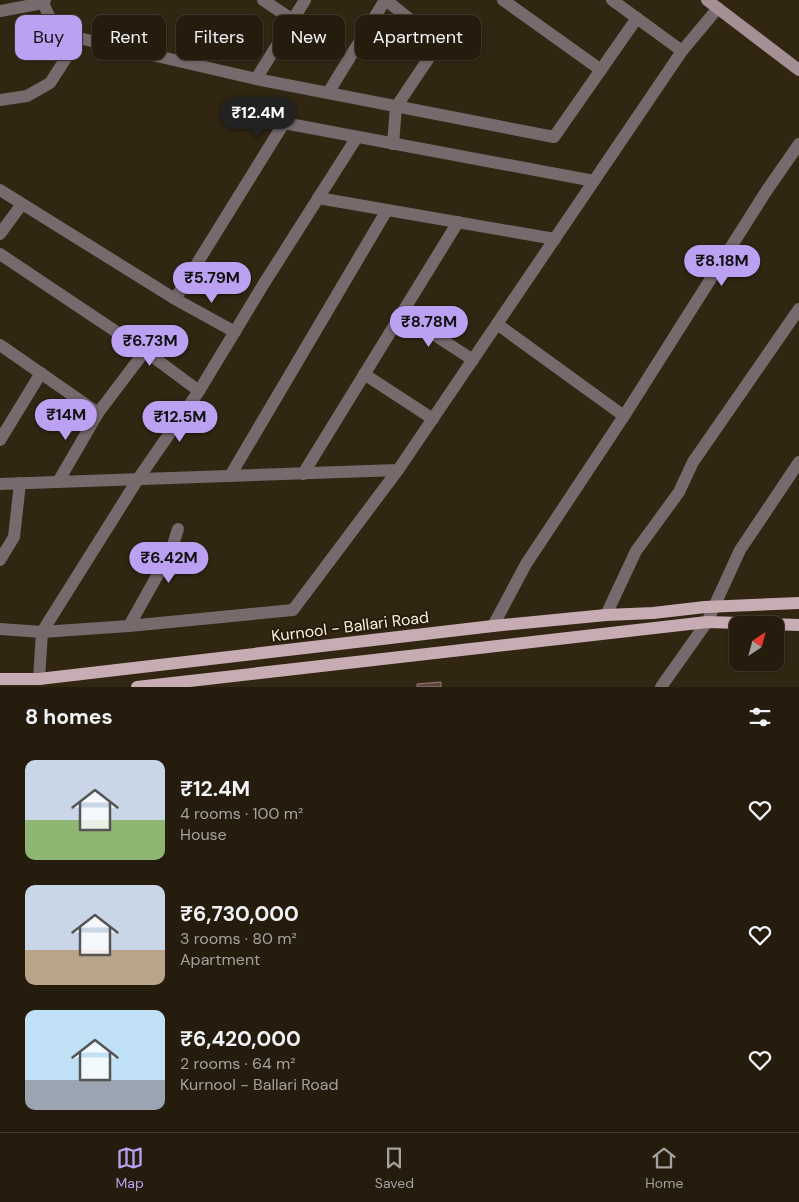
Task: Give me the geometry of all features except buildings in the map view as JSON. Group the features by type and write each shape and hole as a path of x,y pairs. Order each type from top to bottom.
{"main road":[{"path":"707,0 799,70"},
{"name":"Kurnool - Ballari Road","path":"0,679 39,679 606,614 653,613 709,606 799,603"},
{"path":"137,687 707,622 799,625"}],"street":[{"path":"263,0 286,15"},
{"path":"296,15 305,0"},
{"path":"328,94 385,0 439,43 396,107 393,144"},
{"path":"503,0 601,70"},
{"path":"612,0 682,51"},
{"path":"0,11 44,1 50,15"},
{"path":"0,629 42,632 129,626 293,610 398,470 682,51 718,8"},
{"path":"82,39 256,79 554,138 637,18"},
{"path":"256,79 273,52"},
{"path":"0,100 27,96 50,83 64,60"},
{"path":"175,299 284,123 594,181"},
{"path":"39,679 42,632 138,479 199,392 262,284 357,137"},
{"path":"493,626 526,564 624,416 767,190 799,144"},
{"path":"0,190 175,299 235,332"},
{"path":"318,198 555,239"},
{"path":"0,234 22,204"},
{"path":"230,476 386,210"},
{"path":"303,474 458,222"},
{"path":"0,254 145,351 199,392"},
{"path":"606,614 636,551 679,492 693,462 799,309"},
{"path":"402,313 472,360"},
{"path":"497,324 624,416"},
{"path":"0,345 98,413"},
{"path":"58,482 98,413 145,351"},
{"path":"0,440 41,373"},
{"path":"364,374 433,419"},
{"path":"661,687 707,622 709,606 740,550 799,462"},
{"path":"0,484 398,470"},
{"path":"0,560 14,536 20,483"},
{"path":"129,626 171,551 178,528"}]}
